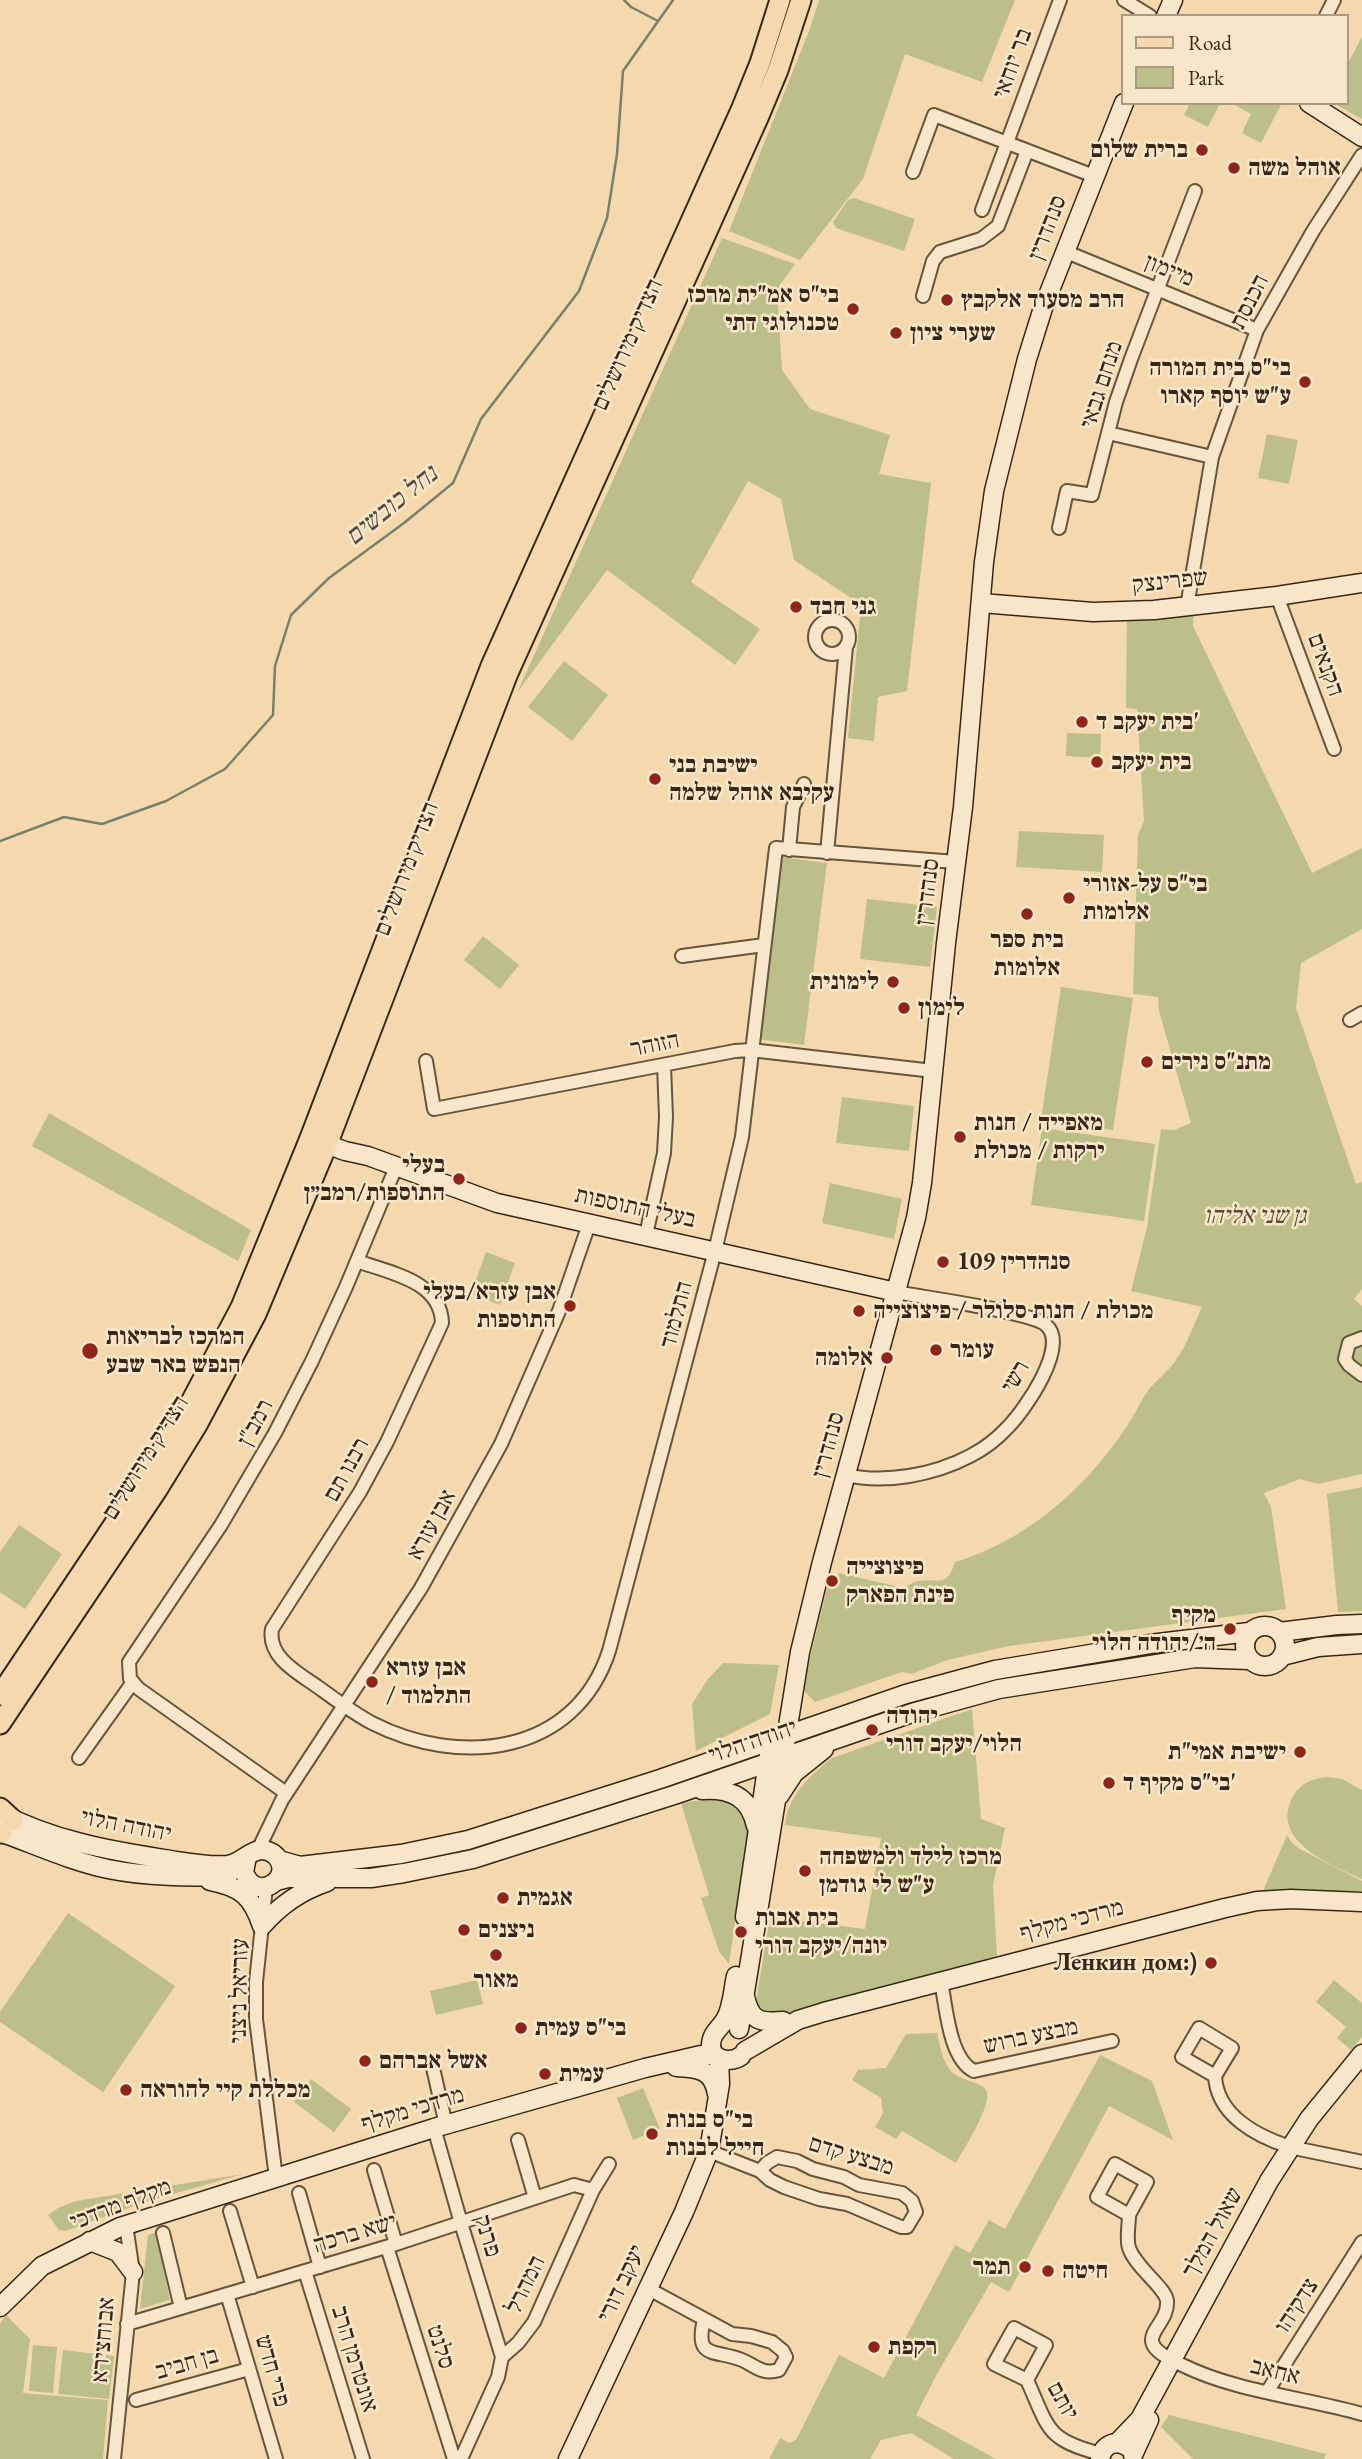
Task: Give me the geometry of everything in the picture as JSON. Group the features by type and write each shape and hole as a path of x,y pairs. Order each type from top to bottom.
{"main road":[{"name":"הצדיק מירושלים","path":"0,1724 157,1490 218,1389 256,1314 491,666 741,110 774,25 780,0"},
{"name":"הצדיק מירושלים","path":"0,1695 143,1481 190,1405 241,1307 320,1136 508,673 758,118 778,70 801,0"}],"street":[{"name":"בר יוחאי","path":"982,210 1060,0"},
{"path":"1124,0 1147,14"},
{"name":"סנהדרין","path":"780,1738 822,1562 916,1218 956,862 984,562 994,491 1027,359 1065,251 1123,105"},
{"path":"1312,105 1362,137"},
{"path":"913,172 934,116 1094,176"},
{"path":"923,296 933,261 940,252 981,239 998,226 1027,151"},
{"name":"הכנסת","path":"1187,607 1212,457 1257,330 1313,231 1362,155"},
{"name":"מנחם גבאי","path":"1059,528 1067,491 1092,495 1130,359 1195,191"},
{"name":"מיימון","path":"1065,251 1257,330"},
{"path":"1108,433 1212,457"},
{"name":"שפרינצק","path":"981,603 1093,612 1187,607 1362,583"},
{"name":"הקנאים","path":"1277,596 1334,749"},
{"path":"827,853 846,647"},
{"path":"804,784 793,807 789,850 956,862"},
{"name":"התלמוד","path":"345,1706 372,1723 414,1739 456,1746 500,1745 539,1734 555,1726 585,1700 603,1672 715,1251 742,1138 776,848 789,850"},
{"path":"682,956 764,945"},
{"path":"1350,1020 1362,1013"},
{"name":"הזוהר","path":"426,1061 434,1109 751,1050 933,1071"},
{"path":"646,1235 663,1167 666,1140 664,1065"},
{"name":"בעלי התוספות","path":"320,1136 345,1152 368,1156 497,1203 896,1292"},
{"name":"רמב\"ן","path":"133,1682 128,1673 132,1655 244,1488 312,1361 396,1167"},
{"name":"אבן עזרא","path":"253,1854 286,1793 421,1588 501,1444 559,1311 589,1224"},
{"name":"רבנו תם","path":"345,1706 285,1662 272,1648 272,1629 383,1452 442,1323 439,1303 431,1293 414,1283 357,1261"},
{"name":"רשי","path":"846,1475 864,1478 904,1476 931,1471 968,1458 995,1440 1010,1425 1039,1383 1050,1358 1052,1333 1041,1322 999,1311 896,1292"},
{"path":"1362,1338 1349,1343 1345,1359 1362,1375"},
{"path":"1279,1632 1285,1643 1282,1656 1276,1663 1266,1667 1249,1660 1244,1644 1249,1632 1264,1626 1279,1632 1362,1624"},
{"name":"יהודה הלוי","path":"277,1858 300,1866 401,1854 468,1840 660,1779 906,1694 995,1670 1150,1644 1249,1632"},
{"path":"1282,1656 1318,1647 1362,1644"},
{"name":"יהודה הלוי","path":"2,1823 70,1858 139,1874 229,1876 264,1883 288,1878 334,1879 404,1873 473,1859 688,1790 912,1713 1010,1687 1195,1658 1249,1660"},
{"path":"79,1758 133,1682 145,1695 286,1793"},
{"path":"792,1692 796,1706 804,1715 835,1719"},
{"name":"יעקב דורי","path":"568,2459 684,2212 709,2151 721,2074 716,2045 727,2018 736,1977 758,1834 780,1738"},
{"path":"774,1810 780,1793 794,1773 840,1738"},
{"name":"יעקב דורי","path":"741,2030 744,1993 774,1810 774,1761"},
{"path":"688,1790 721,1789 736,1794 752,1811 758,1834"},
{"name":"יהודה הלוי","path":"2,1823 82,1844 207,1865 231,1865 253,1854"},
{"path":"270,1824 269,1836 277,1858 281,1871 264,1883 244,1872 253,1854 268,1851 277,1858"},
{"path":"193,1877 225,1884 246,1895 262,1926 291,1898 334,1879"},
{"name":"עזריאל ניצני","path":"264,1883 256,1982 256,2019 276,2178"},
{"name":"מרדכי מקלף","path":"741,2030 790,2020 1189,1916 1257,1901 1303,1899 1362,1902"},
{"name":"מבצע ברוש","path":"941,1981 956,2051 966,2067 974,2071 1112,2041"},
{"path":"744,1993 747,2008 757,2019 764,2023 790,2020"},
{"name":"מרדכי מקלף","path":"743,2054 790,2020"},
{"path":"729,2025 741,2030 746,2041 743,2054 731,2061 716,2045 729,2025"},
{"name":"מרדכי מקלף","path":"276,2178 440,2126 651,2067 716,2045"},
{"name":"יעקב דורי","path":"714,2121 734,2069 743,2054"},
{"name":"שאול המלך","path":"1134,2457 1141,2435 1244,2225 1294,2148 1362,2054"},
{"path":"651,2067 693,2067 705,2072 715,2082 717,2092 714,2121"},
{"name":"שאול המלך","path":"1294,2148 1362,2067"},
{"name":"פרנק","path":"433,2068 440,2126 461,2223 502,2357"},
{"path":"1215,2076 1216,2091 1232,2115 1244,2125 1294,2148 1362,2162"},
{"path":"518,2140 535,2198"},
{"name":"מבצע קדם","path":"709,2151 760,2171 784,2187 819,2199 847,2204 901,2227 907,2227 916,2212 912,2201 902,2193 859,2185 797,2161 777,2157 760,2171"},
{"name":"המהרל","path":"461,2459 498,2377 502,2357 518,2343 534,2322 593,2190 609,2164"},
{"name":"סלנט","path":"374,2170 391,2246 454,2459"},
{"name":"מקלף מרדכי","path":"0,2307 42,2266 90,2241 126,2225 276,2178"},
{"name":"ישא ברכה","path":"127,2324 391,2246 574,2185 593,2190"},
{"path":"299,2193 320,2267"},
{"path":"230,2211 253,2287"},
{"path":"1129,2215 1128,2245 1142,2270 1162,2289 1167,2298 1152,2343 1156,2350 1176,2362"},
{"name":"אבוחצירא","path":"114,2459 133,2272 126,2225"},
{"path":"163,2233 181,2308"},
{"path":"90,2241 118,2252 133,2272"},
{"name":"צדקיהו","path":"1267,2392 1362,2242"},
{"name":"אונטרמן הרב","path":"305,2271 363,2459"},
{"path":"647,2288 732,2334 772,2342 786,2357 779,2370 762,2372 742,2360 716,2355 706,2350 700,2335 704,2320"},
{"name":"פרי חדש","path":"228,2294 276,2459"},
{"name":"יותם","path":"1027,2380 1046,2345 1014,2328 994,2364 1027,2380 1052,2432 1067,2444 1100,2456"},
{"name":"שאול המלך","path":"1100,2456 1107,2445 1118,2442 1140,2419 1176,2362"},
{"name":"אחאב","path":"1176,2362 1209,2376 1267,2392 1360,2409"},
{"name":"בן חביב","path":"136,2400 249,2369"},
{"path":"1118,2442 1128,2446 1134,2457"}],"green space":[{"path":"819,0 1015,0 982,82 905,54 863,179 800,260 729,231"},
{"path":"1362,37 1362,119 1337,105 1348,105 1348,63"},
{"path":"1189,105 1219,105 1208,127 1184,115"},
{"path":"1235,105 1281,105 1261,143 1242,133 1251,114"},
{"path":"854,198 915,219 904,251 836,228 833,222 848,200"},
{"path":"722,238 795,264 779,286 782,370 810,409 890,435 879,474 931,483 907,691 878,697 874,741 848,738 860,616 854,600 794,560 781,499 748,481 691,582 760,629 735,665 607,570 517,693"},
{"path":"1267,434 1298,440 1289,484 1258,478"},
{"name":"גן שני אליהו","path":"1194,607 1193,626 1312,873 1362,848 1362,929 1301,963 1296,1008 1356,1184 1362,1182 1362,1289 1354,1299 1362,1306 1362,1474 1318,1484 1300,1479 1264,1493 1271,1507 1286,1609 1009,1646 947,1660 912,1674 902,1672 815,1702 805,1692 805,1678 828,1585 836,1587 839,1573 904,1588 917,1581 942,1580 949,1576 955,1562 981,1553 1029,1527 1072,1492 1109,1451 1147,1392 1180,1354 1202,1307 1131,1291 1147,1227 1161,1129 1174,1130 1191,1123 1159,1011 1158,997 1133,994 1138,835 1144,821 1137,709 1126,708 1127,613"},
{"path":"564,661 608,695 572,741 528,707"},
{"path":"1067,733 1101,734 1100,758 1066,756"},
{"path":"1019,831 1104,835 1102,872 1016,867"},
{"path":"781,857 827,863 804,1045 757,1039"},
{"path":"867,899 937,907 930,967 860,959"},
{"path":"483,936 519,965 500,989 464,960"},
{"path":"1061,987 1133,998 1113,1130 1041,1119"},
{"path":"842,1097 914,1106 909,1151 836,1143"},
{"path":"49,1113 251,1230 238,1261 32,1146"},
{"path":"1042,1128 1155,1144 1144,1221 1031,1205"},
{"path":"830,1183 902,1199 894,1239 822,1223"},
{"path":"486,1252 515,1263 500,1305 471,1294"},
{"path":"1362,1487 1362,1611 1338,1612 1327,1494"},
{"path":"19,1525 62,1554 25,1609 0,1592 0,1552"},
{"path":"723,1663 779,1665 770,1714 696,1751 692,1704 708,1679"},
{"path":"972,1709 981,1819 1005,1828 993,1885 997,1956 775,2017 757,2010 770,1917 865,1929 881,1838 785,1825 790,1805 801,1787 832,1758"},
{"path":"1328,1777 1342,1779 1362,1790 1362,1879 1335,1867 1308,1850 1289,1827 1287,1814 1295,1793 1307,1782"},
{"path":"717,1798 737,1808 749,1827 729,1964 719,1951 701,1898 709,1895 681,1803"},
{"path":"1287,1835 1300,1849 1362,1881 1362,1891 1263,1891"},
{"path":"68,1913 175,1986 103,2092 0,2022 0,2012"},
{"path":"477,1980 483,2004 436,2015 430,1991"},
{"path":"1334,1980 1362,2003 1362,2037 1351,2050 1337,2038 1346,2027 1316,2002"},
{"path":"937,2033 943,2057 950,2070 959,2077 981,2085 987,2092 981,2117 956,2163 902,2131 896,2139 875,2127 883,2113 881,2098 852,2080 858,2070 886,2068 906,2034"},
{"path":"1100,2055 1152,2081 1173,2140 1109,2106 1009,2292 991,2282 937,2374 916,2415 996,2459 954,2459 911,2433 881,2440 870,2459 769,2459 780,2438 789,2443 796,2440 839,2355 884,2378 955,2245 970,2253 989,2220 1005,2229"},
{"path":"311,2079 351,2109 334,2132 294,2102"},
{"path":"643,2088 660,2129 633,2140 617,2098"},
{"path":"243,2174 142,2203 66,2231 59,2230 48,2215 76,2201"},
{"path":"156,2232 170,2300 140,2309 148,2235"},
{"path":"6,2315 30,2339 23,2393 108,2400 103,2459 0,2459 0,2324"},
{"path":"33,2345 57,2347 53,2393 29,2391"},
{"path":"63,2350 114,2356 109,2399 58,2394"},
{"path":"1169,2415 1326,2454 1324,2459 1193,2459 1161,2427"}],"waterway":[{"path":"624,0 631,7 656,20"},
{"name":"נחל כובשים","path":"0,841 64,817 102,824 166,801 225,769 273,715 275,666 291,615 329,578 453,483 481,419 579,291 607,218 617,154 623,71 673,0"}],"place":[{"name":"ברית שלום","path":"1202,150"},
{"name":"אוהל משה","path":"1234,168"},
{"name":"הרב מסעוד אלקבץ","path":"947,300"},
{"name":"בי\"ס אמ\"ית מרכז טכנולוגי דתי","path":"853,309"},
{"name":"שערי ציון","path":"896,333"},
{"name":"בי\"ס בית המורה ע\"ש יוסף קארו","path":"1305,382"},
{"name":"גני חבד","path":"796,607"},
{"name":"בית יעקב ד'","path":"1082,722"},
{"name":"בית יעקב","path":"1097,762"},
{"name":"ישיבת בני עקיבא אוהל שלמה","path":"655,779"},
{"name":"בי\"ס על-אזורי אלומות","path":"1069,898"},
{"name":"בית ספר אלומות","path":"1027,914"},
{"name":"לימונית","path":"893,982"},
{"name":"לימון","path":"904,1008"},
{"name":"מתנ\"ס נירים","path":"1147,1062"},
{"name":"מאפייה / חנות ירקות / מכולת","path":"960,1137"},
{"name":"בעלי התוספות/רמב״ן","path":"459,1179"},
{"name":"סנהדרין 109","path":"943,1262"},
{"name":"אבן עזרא/בעלי התוספות","path":"570,1306"},
{"name":"מכולת / חנות סלולר / פיצוצייה","path":"859,1311"},
{"name":"עומר","path":"936,1350"},
{"name":"המרכז לבריאות הנפש באר שבע","path":"90,1351"},
{"name":"אלומה","path":"887,1358"},
{"name":"פיצוצייה פינת הפארק","path":"832,1581"},
{"name":"מקיף ה׳/יהודה הלוי","path":"1230,1629"},
{"name":"אבן עזרא / התלמוד","path":"372,1682"},
{"name":"יהודה הלוי/יעקב דורי","path":"872,1730"},
{"name":"ישיבת אמי\"ת","path":"1300,1752"},
{"name":"בי\"ס מקיף ד'","path":"1109,1783"},
{"name":"מרכז לילד ולמשפחה ע\"ש לי גודמן","path":"805,1871"},
{"name":"אגמית","path":"503,1898"},
{"name":"ניצנים","path":"464,1930"},
{"name":"בית אבות יונה/יעקב דורי","path":"741,1932"},
{"name":"מאור","path":"496,1955"},
{"name":"Ленкин дом:)","path":"1211,1963"},
{"name":"בי\"ס עמית","path":"521,2028"},
{"name":"אשל אברהם","path":"365,2061"},
{"name":"עמית","path":"545,2074"},
{"name":"מכללת קיי להוראה","path":"126,2090"},
{"name":"בי\"ס בנות חייל לבנות","path":"652,2134"},
{"name":"תמר","path":"1025,2267"},
{"name":"חיטה","path":"1048,2271"},
{"name":"רקפת","path":"874,2347"}]}
